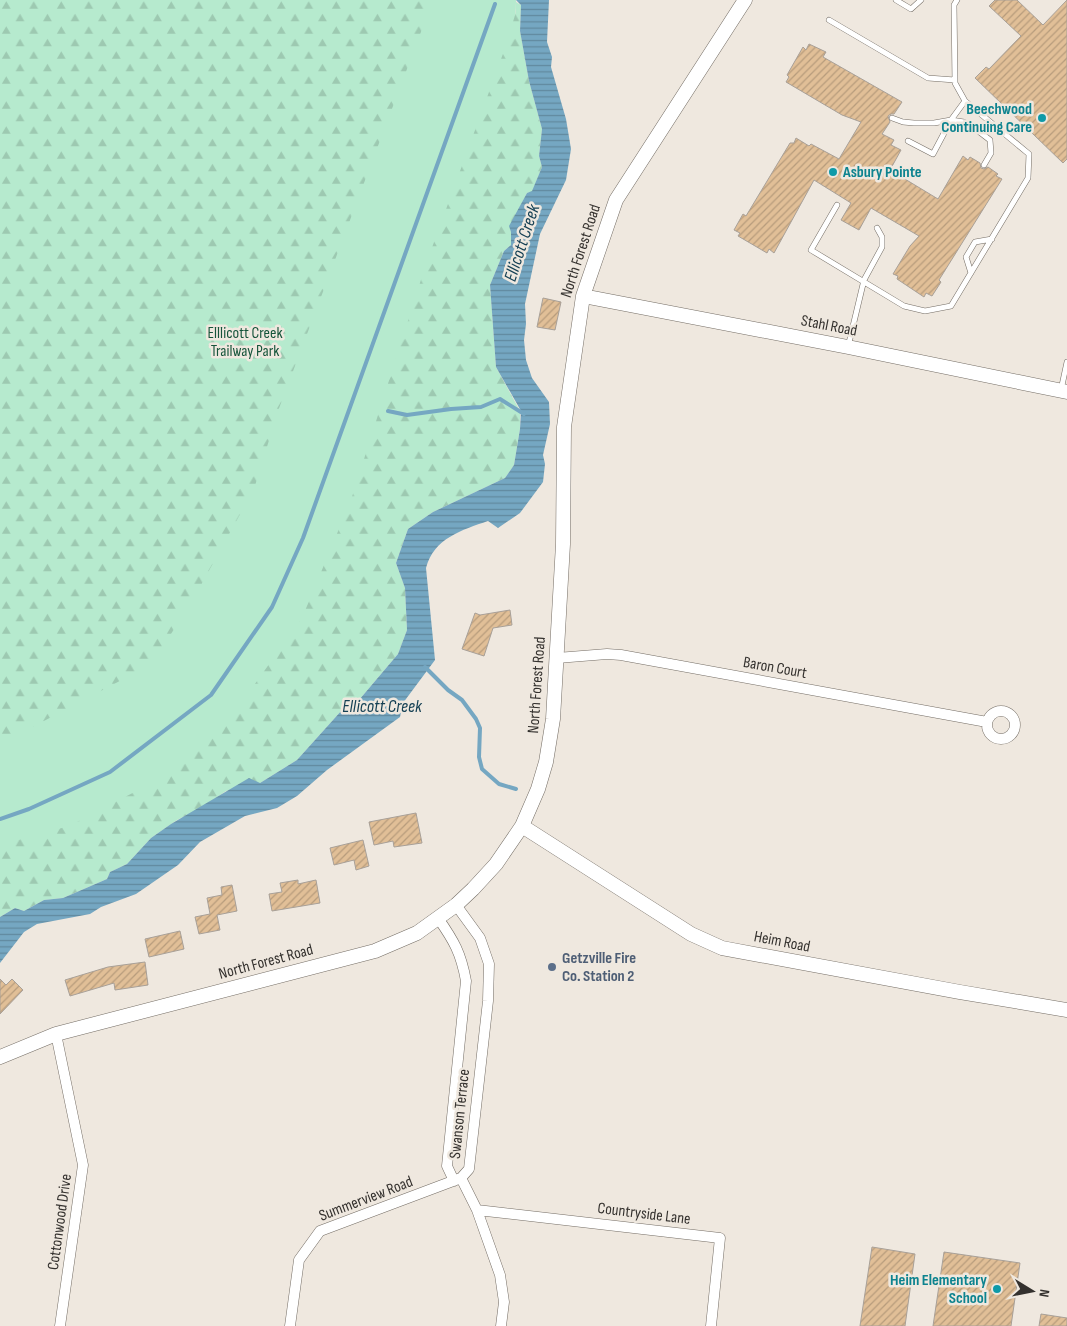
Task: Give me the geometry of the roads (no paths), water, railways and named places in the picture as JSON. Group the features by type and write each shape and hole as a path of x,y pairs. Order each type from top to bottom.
{"street":[{"name":"North Forest Road","path":"0,1057 56,1034 375,951 417,933 438,918 456,905 496,864 522,826 538,789 551,743 563,544 564,427 583,296 616,200 745,0"},
{"name":"Stahl Road","path":"583,296 848,347 1064,392"},
{"name":"Baron Court","path":"557,658 607,654 621,655 987,722"},
{"name":"Heim Road","path":"522,826 691,934 722,948 1067,1010"},
{"name":"Swanson Terrace","path":"456,905 480,938 489,964 488,1001 469,1169 458,1180"},
{"name":"Swanson Terrace","path":"438,918 455,943 463,962 466,981 447,1166 477,1210 500,1275 504,1302 501,1326"},
{"name":"Cottonwood Drive","path":"56,1034 84,1165 60,1326"},
{"name":"Summerview Road","path":"290,1326 299,1260 320,1231 458,1180"},
{"name":"Countryside Lane","path":"477,1210 720,1238 711,1326"}],"lane":[{"path":"896,0 910,9 920,0"},
{"path":"837,206 811,250 864,280 904,306 925,311 951,306 1028,178 1029,154 966,101 954,83 954,5 957,0"},
{"path":"829,20 921,75 934,79 955,80"},
{"path":"908,141 933,154 951,120 966,101"},
{"path":"892,118 903,122 934,124 951,120 964,122 990,140 991,153 984,165"},
{"path":"848,347 850,332 864,280 882,247 882,236 877,228"},
{"path":"971,273 966,257 975,242 992,239"},
{"path":"1064,392 1067,362"}],"water":[{"name":"Ellicott Creek","path":"516,0 549,0 547,42 552,57 551,67 566,119 571,149 566,180 540,234 525,304 526,324 524,340 526,360 532,378 549,402 550,424 543,455 545,464 543,482 520,513 498,528 488,521 459,532 442,542 435,549 426,568 435,660 403,703 400,717 327,770 297,796 277,808 245,816 200,842 178,865 136,894 101,907 90,914 37,924 24,932 0,963 0,917 15,908 24,911 44,900 63,898 107,879 110,872 127,864 151,838 171,824 249,778 260,783 297,760 342,710 359,700 398,654 407,630 405,588 396,563 408,529 433,512 505,478 514,465 521,411 496,367 490,285 504,251 511,245 509,226 527,193 532,191 542,167 539,156 542,129 529,81 520,31 521,5"}],"waterway":[{"path":"0,819 29,809 110,772 211,695 272,607 303,538 495,4"},
{"path":"388,411 407,415 481,407 500,399 524,414"},
{"path":"425,667 448,690 462,700 476,719 480,728 479,757 482,769 499,784 516,789"}],"place":[{"name":"Beechwood Continuing Care","path":"1042,118"},
{"name":"Asbury Pointe","path":"833,172"},
{"name":"Getzville Fire Co. Station 2","path":"552,967"},
{"name":"Heim Elementary School","path":"997,1289"}],"park label":[{"name":"Elllicott Creek Trailway Park","path":"245,342"}]}
